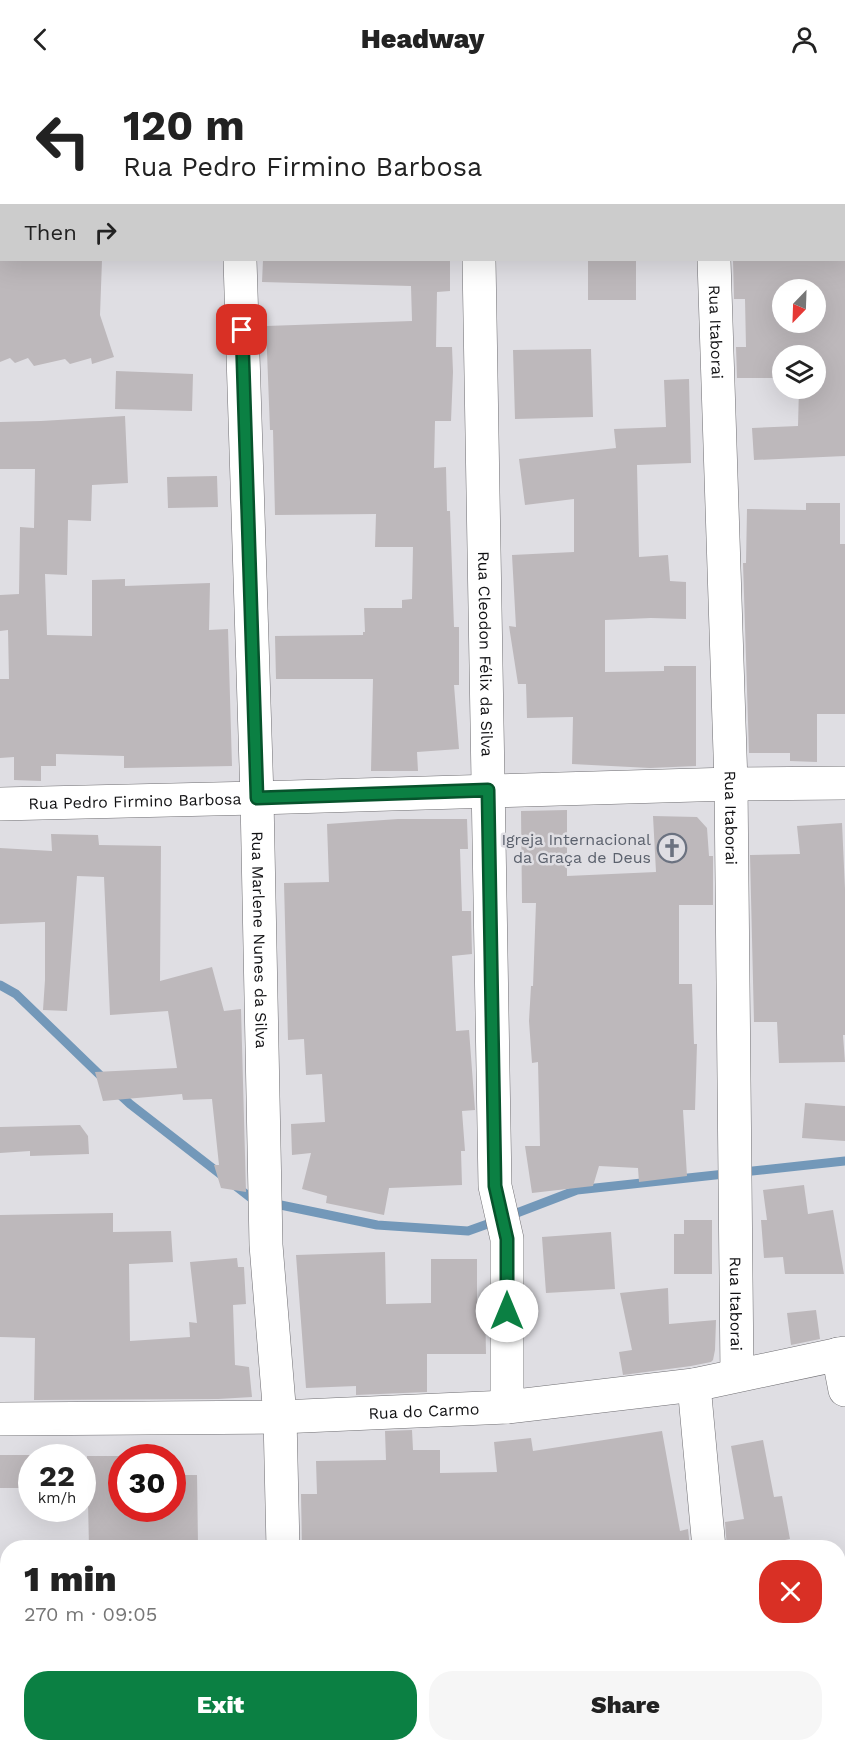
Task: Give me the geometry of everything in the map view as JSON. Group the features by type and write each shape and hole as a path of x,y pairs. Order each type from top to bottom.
{"street":[{"name":"Rua Marlene Nunes da Silva","path":"240,261 257,798 266,1245 279,1417 283,1540"},
{"name":"Rua Cleodon Félix da Silva","path":"479,261 495,1186 507,1239 507,1407"},
{"name":"Rua Itaborai","path":"714,261 731,784 737,1376"},
{"name":"Rua Pedro Firmino Barbosa","path":"0,804 488,790 845,783"},
{"name":"Rua do Carmo","path":"0,1419 279,1417 507,1407 694,1385 841,1354"},
{"path":"841,1354 845,1390"},
{"path":"694,1385 708,1540"}],"building":[{"path":"0,261 102,261 100,315 114,357 92,364 91,358 70,364 65,359 34,366 28,358 15,363 10,358 0,362"},
{"path":"263,261 450,261 450,291 437,292 436,347 452,347 451,421 435,421 434,468 446,467 447,511 450,511 454,627 459,627 459,685 454,685 459,749 417,752 418,771 371,771 373,679 276,679 275,636 363,635 365,632 364,608 402,608 402,600 412,599 413,547 375,547 376,514 275,515 273,430 270,430 266,326 412,321 411,286 262,282"},
{"path":"588,261 636,261 636,300 588,300"},
{"path":"733,261 845,261 845,456 754,460 752,428 798,426 799,399 826,399 826,345 772,345 772,378 737,378 736,347 746,347 745,299 734,299"},
{"path":"591,349 593,417 515,419 513,350"},
{"path":"116,371 193,374 192,411 115,409"},
{"path":"689,379 691,463 637,465 639,557 668,555 670,581 686,582 686,619 605,620 605,672 664,671 664,666 696,666 696,766 650,768 572,764 573,717 527,718 526,684 518,684 509,626 516,627 512,555 574,552 574,499 525,505 519,459 616,448 614,429 666,427 664,380"},
{"path":"125,416 128,483 92,485 91,521 68,520 67,575 45,574 47,635 92,636 92,580 125,579 125,586 210,583 209,630 228,629 232,766 124,768 124,756 56,754 56,766 41,766 41,781 14,780 14,757 0,758 0,679 9,679 8,630 0,631 0,595 19,594 20,527 34,528 35,469 0,469 0,422"},
{"path":"217,476 218,507 168,508 167,477"},
{"path":"806,503 840,503 840,544 845,544 845,714 817,714 817,762 790,761 790,753 749,753 743,563 746,563 747,509 806,510"},
{"path":"567,810 567,876 656,872 653,816 697,817 707,828 709,856 713,856 713,905 679,905 679,984 692,984 694,1044 697,1044 695,1110 683,1110 687,1176 639,1182 638,1168 599,1166 593,1186 532,1193 525,1146 540,1146 538,1062 532,1063 529,1021 531,986 533,986 536,903 522,903 521,811"},
{"path":"398,819 467,819 468,849 460,849 462,911 471,911 472,954 452,956 456,1031 469,1030 475,1110 462,1111 465,1151 461,1151 462,1185 389,1188 384,1215 326,1203 327,1196 302,1189 311,1153 292,1155 291,1124 325,1122 322,1074 306,1075 304,1039 288,1040 284,883 329,882 327,824"},
{"path":"842,823 845,889 845,1035 843,1035 845,1062 779,1063 777,1022 754,1022 750,855 800,854 797,826"},
{"path":"51,834 98,835 99,845 161,846 160,981 212,967 224,1011 241,1009 246,1192 221,1188 214,1165 219,1165 212,1099 183,1100 182,1094 103,1101 95,1072 177,1068 168,1011 110,1015 104,877 77,876 67,1011 43,1010 45,922 0,924 0,848 52,851"},
{"path":"805,1103 845,1106 845,1141 802,1138"},
{"path":"80,1125 88,1136 89,1154 30,1156 30,1151 0,1153 0,1127"},
{"path":"804,1185 808,1214 833,1210 844,1274 785,1274 783,1257 764,1258 761,1220 767,1220 763,1190"},
{"path":"113,1213 113,1232 171,1231 173,1262 129,1264 130,1341 190,1337 189,1322 197,1323 190,1262 237,1258 238,1267 244,1267 246,1304 233,1305 235,1365 249,1367 252,1397 34,1400 35,1338 0,1337 0,1215"},
{"path":"684,1220 712,1220 712,1274 674,1274 674,1234 684,1234"},
{"path":"611,1232 615,1289 546,1293 542,1237"},
{"path":"385,1252 386,1304 431,1303 431,1259 477,1259 477,1302 485,1302 486,1354 427,1354 427,1392 356,1395 356,1386 306,1388 296,1255"},
{"path":"668,1288 669,1324 716,1320 713,1360 691,1366 623,1375 619,1352 632,1350 620,1293"},
{"path":"816,1310 820,1339 791,1345 787,1313"},
{"path":"412,1430 413,1450 440,1450 440,1473 497,1472 494,1442 531,1438 533,1451 662,1431 680,1531 688,1529 689,1540 302,1540 301,1494 317,1494 316,1461 386,1460 385,1431"},
{"path":"763,1440 774,1497 782,1496 790,1539 726,1540 725,1522 744,1519 731,1446"},
{"path":"0,1455 18,1455 18,1488 0,1488"},
{"path":"96,1456 108,1456 108,1522 186,1522 186,1475 197,1475 198,1540 89,1540 88,1522 96,1522"}],"waterway":[{"path":"0,985 16,994 105,1080"},
{"path":"117,1092 251,1198 258,1200"},
{"path":"509,1216 577,1190 845,1161"},
{"path":"271,1203 377,1225 468,1231 496,1221"}],"place":[{"name":"Igreja Internacional da Graça de Deus","path":"672,848"}],"route":[{"path":"242,330 257,798 488,790 495,1186 507,1239 507,1311"}]}
